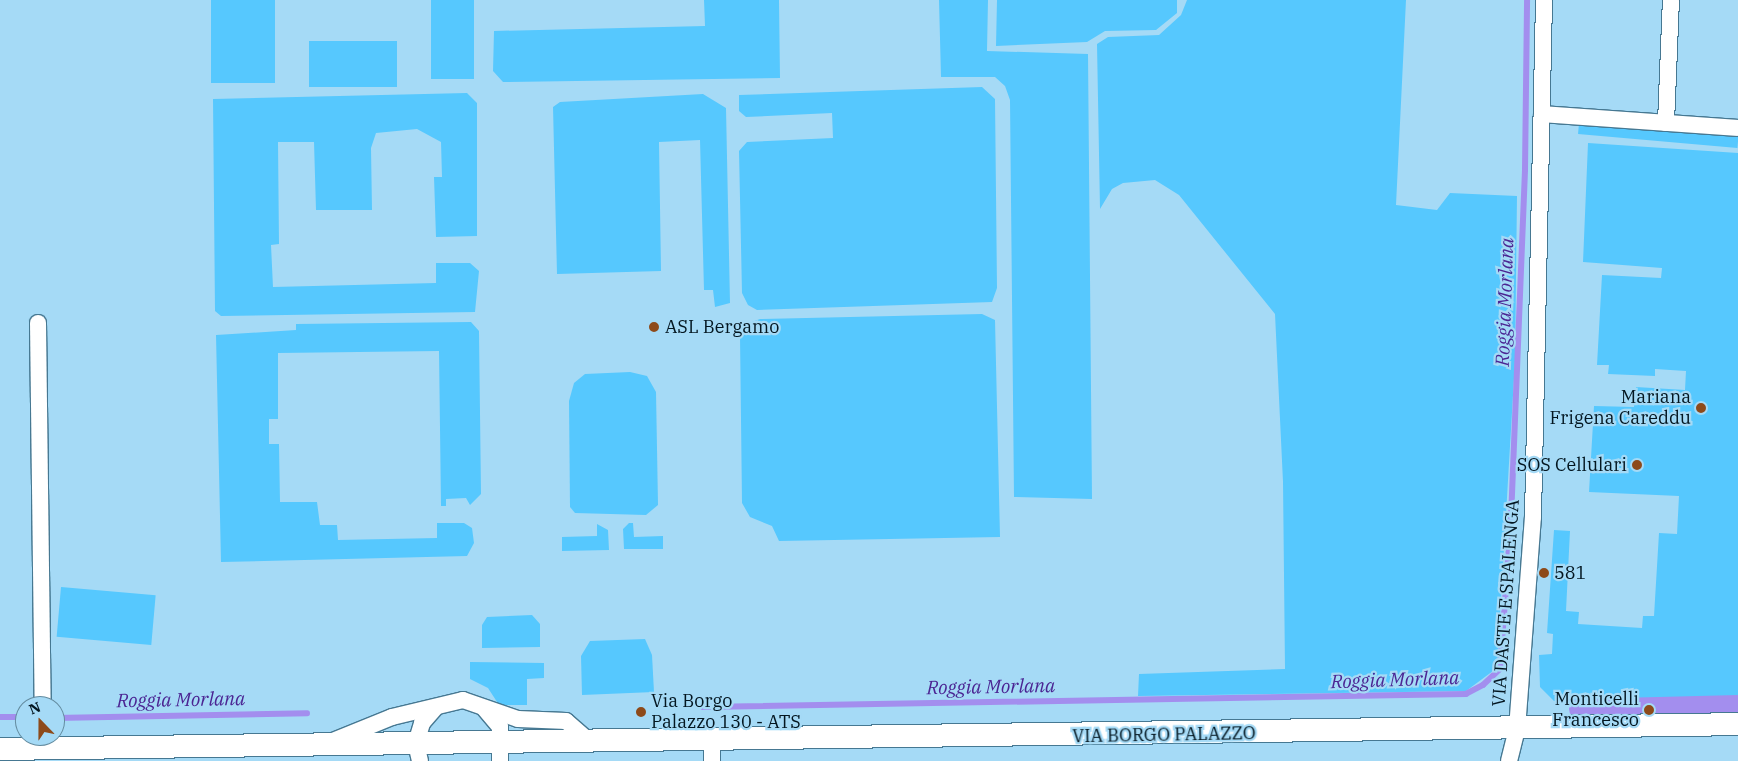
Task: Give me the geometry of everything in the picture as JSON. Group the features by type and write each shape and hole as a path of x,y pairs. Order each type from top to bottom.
{"main road":[{"name":"VIA BORGO PALAZZO","path":"65,743 324,745 418,752 502,752 590,741 712,751 1738,724"},
{"name":"VIA BORGO PALAZZO","path":"0,749 22,746"}],"street":[{"name":"VIA DASTE E SPALENGA","path":"1508,761 1517,729 1534,498 1544,0"},
{"path":"1666,123 1671,0"},
{"path":"1542,114 1738,128"},
{"path":"38,323 43,696"},
{"name":"VIA BORGO PALAZZO","path":"324,745 392,717 463,700 518,719 566,721 590,741"},
{"path":"480,705 496,721 502,752"},
{"path":"418,752 422,723 436,707"}],"shaded area":[{"path":"211,0 275,0 275,83 211,83"},
{"path":"431,0 474,0 474,79 431,79"},
{"path":"704,0 779,0 780,78 503,82 493,71 494,31 705,26"},
{"path":"939,0 988,0 987,51 1088,54 1092,499 1014,497 1010,100 1005,86 995,77 941,77"},
{"path":"997,0 1177,0 1177,13 1156,30 1105,31 1087,42 996,46"},
{"path":"1187,0 1406,0 1396,205 1437,210 1450,193 1517,196 1515,361 1497,668 1466,691 1138,696 1139,674 1285,669 1283,482 1275,314 1179,195 1155,180 1123,183 1112,189 1100,209 1097,44 1108,37 1159,35 1181,15"},
{"path":"309,41 397,41 397,87 309,87"},
{"path":"982,87 995,99 997,288 992,302 757,310 748,305 742,293 739,151 747,142 833,138 832,113 746,117 739,111 739,95"},
{"path":"467,93 477,103 477,236 436,237 434,177 442,177 441,142 417,129 376,133 371,148 372,210 316,210 314,142 278,142 279,244 271,245 273,287 436,283 436,263 470,263 479,271 475,312 221,316 215,311 213,99"},
{"path":"703,94 726,108 730,303 715,307 713,290 704,290 700,140 659,142 661,271 557,274 553,107 560,102"},
{"path":"1579,123 1738,137 1737,148 1578,134"},
{"path":"1588,143 1738,153 1738,699 1554,701 1540,687 1539,655 1552,654 1553,634 1547,633 1554,530 1570,531 1566,611 1579,612 1578,624 1642,628 1643,616 1654,616 1659,533 1677,534 1679,496 1589,492 1594,406 1634,407 1636,387 1685,390 1686,371 1655,369 1655,376 1608,374 1609,365 1597,365 1602,275 1661,278 1662,268 1583,262"},
{"path":"982,314 995,320 1000,537 779,541 772,526 750,517 742,503 740,336 749,323 760,319"},
{"path":"471,322 479,331 481,494 470,505 466,498 446,499 446,506 441,506 439,351 278,353 278,419 269,419 269,444 279,444 280,502 317,502 320,525 337,525 338,540 437,538 437,523 464,523 472,528 474,543 467,556 221,562 216,335 296,330 296,324"},
{"path":"630,372 647,376 656,392 658,505 646,515 575,513 570,507 569,401 574,383 585,374"},
{"path":"629,523 633,523 634,537 663,536 663,549 624,549 623,529"},
{"path":"597,524 608,530 609,550 562,551 562,537 597,536"},
{"path":"61,587 156,595 151,645 57,637"},
{"path":"532,615 540,624 540,647 482,648 482,625 487,617"},
{"path":"645,639 652,655 654,692 582,695 581,656 590,641"},
{"path":"470,662 544,663 544,678 527,679 527,705 499,705 488,688 470,679"}],"waterway":[{"name":"Roggia Morlana","path":"703,707 1466,694 1483,685 1500,669 1511,519 1525,170 1527,0"},
{"path":"1579,709 1738,705"},
{"name":"Roggia Morlana","path":"65,718 307,713"},
{"name":"Roggia Morlana","path":"0,717 15,717"}],"place":[{"name":"ASL Bergamo","path":"654,327"},
{"name":"Mariana Frigena Careddu","path":"1701,408"},
{"name":"SOS Cellulari","path":"1637,465"},
{"name":"581","path":"1544,573"},
{"name":"Monticelli Francesco","path":"1649,710"},
{"name":"Via Borgo Palazzo 130 - ATS","path":"641,712"}]}
